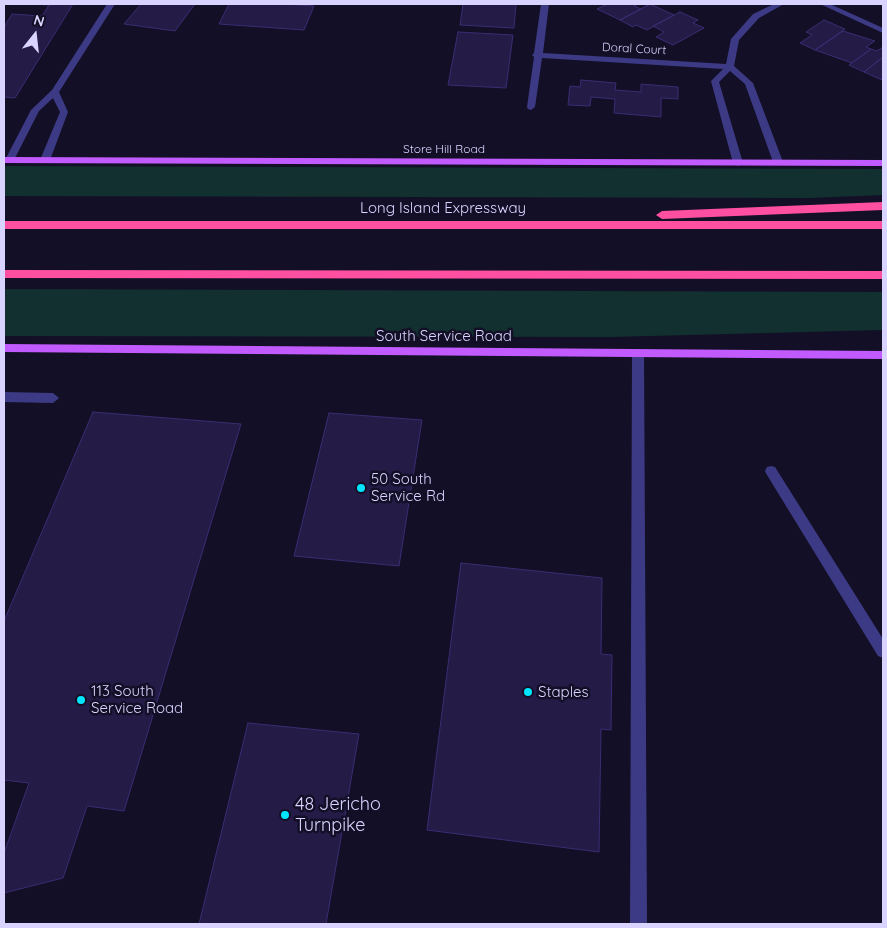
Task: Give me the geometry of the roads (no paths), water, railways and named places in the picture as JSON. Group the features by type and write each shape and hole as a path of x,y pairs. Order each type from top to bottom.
{"highway":[{"path":"440,224 883,206"},
{"name":"Long Island Expressway","path":"4,225 883,225"},
{"path":"4,274 883,276"}],"main road":[{"name":"Store Hill Road","path":"7,160 883,163"},
{"name":"South Service Road","path":"4,348 883,354"}],"street":[{"path":"7,160 35,110 55,92 111,4"},
{"path":"531,107 536,55 545,4"},
{"path":"738,163 715,81 730,67 735,39 756,16 780,4"},
{"path":"824,4 883,31"},
{"name":"Doral Court","path":"536,55 730,67"},
{"path":"730,67 749,83 778,162"},
{"path":"45,160 64,112 55,92"},
{"path":"638,353 639,924"},
{"path":"4,397 53,398"},
{"path":"771,471 883,650"}],"place":[{"name":"50 South Service Rd","path":"361,488"},
{"name":"Staples","path":"528,692"},
{"name":"113 South Service Road","path":"81,700"},
{"name":"48 Jericho Turnpike","path":"285,815"}]}
